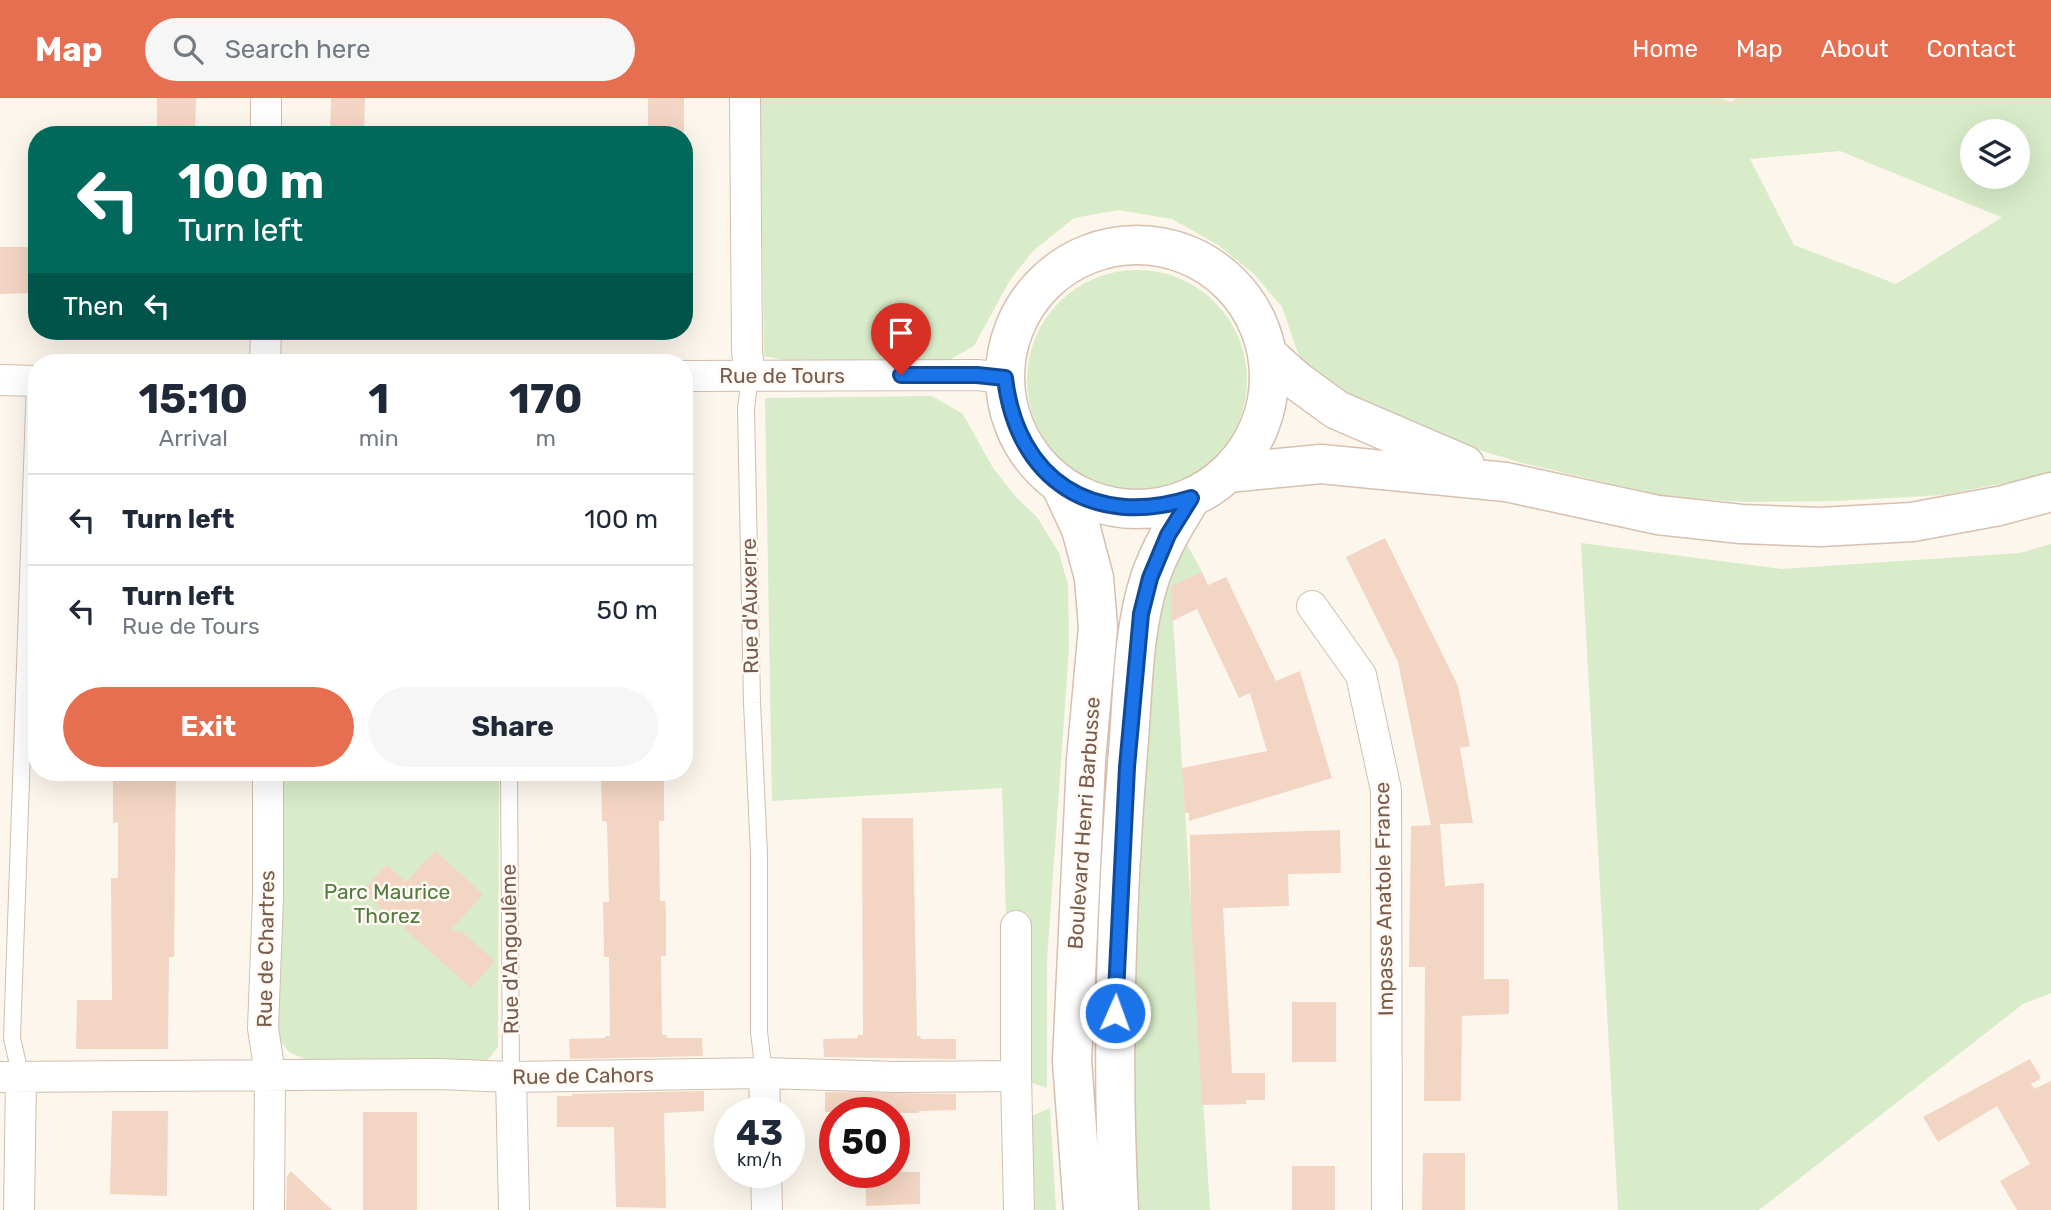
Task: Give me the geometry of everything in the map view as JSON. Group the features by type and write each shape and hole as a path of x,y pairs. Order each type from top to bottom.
{"main road":[{"path":"1124,245 1152,246 1180,252 1213,270 1246,302 1259,327 1267,354 1269,386 1263,418 1249,448 1228,473 1191,498 1164,506 1124,508 1084,498 1060,484 1037,463 1020,438 1009,409 1005,378 1008,350 1016,324 1036,292 1049,278 1071,262 1097,251 1124,245"},
{"path":"1267,354 1311,393 1337,410 1506,482"},
{"path":"1228,473 1321,464 1506,482 1658,514 1741,524 1819,527 1912,522 1999,506 2051,492"},
{"name":"Boulevard Henri Barbusse","path":"1060,484 1081,529 1094,578 1098,627 1086,760 1072,1061 1083,1210"},
{"name":"Boulevard Henri Barbusse","path":"1119,1210 1114,1040 1118,903 1136,660 1141,614 1150,578 1168,535 1191,498"}],"street":[{"path":"266,98 266,126"},
{"name":"Rue d'Auxerre","path":"745,98 747,351 750,376"},
{"name":"Rue de Tours","path":"693,376 977,375 1005,378"},
{"path":"0,380 28,381"},
{"name":"Impasse Anatole France","path":"1312,606 1361,675 1385,790 1387,1210"},
{"name":"Rue de Chartres","path":"268,781 268,897 263,1028 270,1074 269,1210"},
{"path":"1016,926 1019,1210"},
{"name":"Rue d'Auxerre","path":"764,1073 765,1097"},
{"name":"Rue de Cahors","path":"11,1078 270,1074 512,1077 764,1073 896,1077 1016,1076"},
{"name":"Rue d'Angoulême","path":"512,1077 514,1210"},
{"path":"11,1078 19,1210"},
{"path":"766,1188 767,1210"}],"lane":[{"name":"Rue d'Auxerre","path":"750,376 746,409 751,676 759,855 759,1032 764,1073"},
{"path":"11,1078 28,600"},
{"name":"Rue d'Angoulême","path":"509,781 512,1077"}],"green space":[{"path":"760,98 1721,98 1731,102 1737,98 2051,98 2051,474 1944,495 1836,501 1746,502 1669,497 1522,463 1433,436 1315,379 1297,351 1282,307 1254,274 1218,245 1172,219 1118,210 1074,218 1033,251 1010,280 974,346 947,361 798,363 764,356","holes":["1840,151 2001,217 1896,284 1794,245 1750,159"]},
{"path":"1137,270 1158,272 1189,283 1215,302 1234,328 1245,359 1245,401 1234,432 1215,458 1189,477 1158,488 1137,490 1116,488 1085,477 1059,458 1040,432 1029,401 1027,380 1029,359 1040,328 1059,302 1085,283 1116,272"},
{"path":"932,396 963,414 993,468 1016,497 1037,517 1059,553 1068,585 1069,648 1047,960 1047,1088 1032,1083 1028,913 1006,913 1002,788 772,801 765,398"},
{"path":"1184,538 1202,572 1171,587 1210,1210 1133,1210 1129,920 1158,596"},
{"path":"1581,543 1781,569 2020,553 2051,544 2051,993 2023,1004 1759,1210 1618,1210"},
{"name":"Parc Maurice Thorez","path":"275,781 499,781 498,1047 487,1061 307,1060 289,1052 276,1036"},
{"path":"1050,1108 1056,1210 1035,1210 1032,1116"}],"building":[{"path":"157,98 196,98 195,126 157,126"},
{"path":"331,98 365,98 364,126 330,126"},
{"path":"648,98 684,98 684,126 648,126"},
{"path":"0,247 28,247 28,293 0,294"},
{"path":"1385,538 1458,686 1470,746 1460,748 1473,823 1440,824 1445,886 1484,883 1484,979 1509,979 1509,1014 1462,1016 1461,1101 1424,1101 1425,967 1409,967 1411,826 1431,825 1398,662 1346,557"},
{"path":"1202,572 1208,585 1226,577 1276,681 1300,671 1332,778 1189,821 1189,813 1185,813 1182,768 1267,751 1250,693 1239,698 1197,609 1172,621 1171,586"},
{"path":"113,781 176,781 174,957 169,957 168,1049 76,1049 77,1000 112,1000 111,878 118,878 118,822 113,823"},
{"path":"601,781 664,781 664,821 659,821 660,901 665,901 666,912 666,956 661,956 662,1035 667,1035 667,1038 702,1038 703,1056 570,1059 569,1039 610,1036 609,957 604,957 603,902 609,902 607,822 602,821"},
{"path":"862,818 913,818 917,1036 921,1039 956,1039 956,1059 824,1057 823,1039 858,1038 858,1035 863,1035"},
{"path":"1340,830 1341,873 1288,874 1289,906 1223,908 1232,1073 1265,1073 1265,1100 1246,1100 1246,1104 1202,1105 1191,917 1190,835"},
{"path":"435,851 483,894 450,931 461,931 495,961 471,988 362,891 387,865 406,882"},
{"path":"1292,1002 1336,1002 1336,1062 1292,1062"},
{"path":"2030,1059 2041,1078 2031,1084 2034,1089 2051,1081 2051,1210 2017,1210 2000,1181 2030,1164 1997,1106 1938,1142 1923,1117"},
{"path":"704,1091 704,1111 664,1113 666,1208 616,1207 614,1127 557,1127 557,1096"},
{"path":"825,1092 956,1094 956,1110 910,1113 910,1097 825,1097"},
{"path":"112,1111 168,1111 167,1196 110,1194"},
{"path":"363,1112 417,1112 417,1210 363,1210"},
{"path":"1423,1153 1465,1153 1465,1210 1422,1210"},
{"path":"1292,1166 1335,1166 1335,1210 1292,1210"},
{"path":"291,1171 332,1210 286,1210 287,1176"},
{"path":"910,1172 920,1172 920,1204 866,1206 866,1188 910,1188"}],"route":[{"path":"901,375 977,375 1005,378 1009,409 1020,438 1037,463 1060,484 1084,498 1110,506 1137,509 1164,506 1191,498 1168,535 1150,578 1141,614 1118,903 1115,1013"}]}
